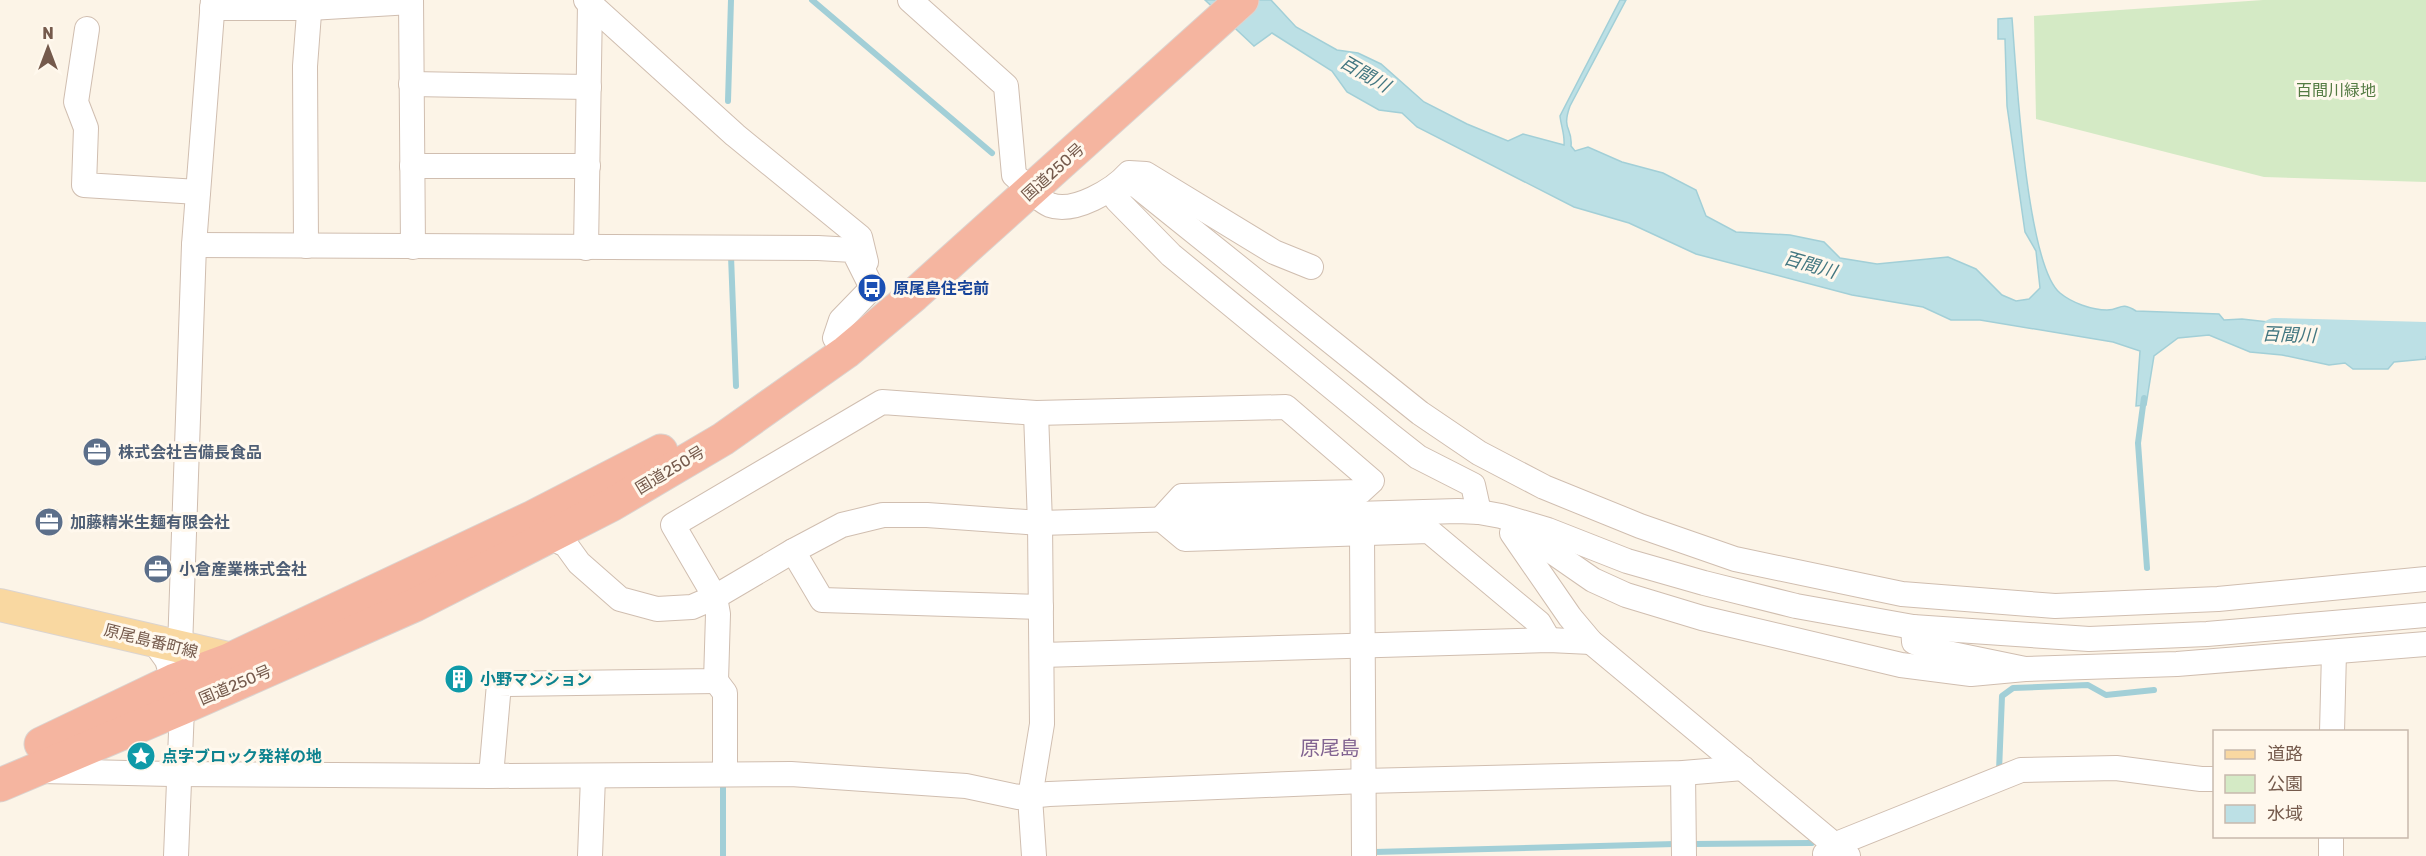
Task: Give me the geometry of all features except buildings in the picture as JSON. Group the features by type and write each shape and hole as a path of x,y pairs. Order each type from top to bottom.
{"highway":[{"name":"国道250号","path":"0,784 10,768 179,694 304,655 462,582 548,536 611,506 713,445 846,352 914,295 1223,0"},
{"name":"国道250号","path":"179,694 229,660 533,517 647,459 758,392 835,338 1033,181 1242,0"}],"main road":[{"name":"原尾島番町線","path":"0,605 229,660 259,663 304,655"}],"street":[{"path":"910,0 1006,86 1014,175 1033,181 1052,206 1071,206 1095,198 1120,183 1129,173 1146,174 1274,252 1311,267"},
{"path":"176,856 179,694 167,660 167,645 212,4 411,1 413,247"},
{"path":"586,248 588,2"},
{"path":"588,2 735,135 860,237 872,288"},
{"path":"306,246 305,66 310,4"},
{"path":"87,29 76,102 86,128 84,185 198,192"},
{"path":"411,84 589,87"},
{"path":"412,166 588,166"},
{"path":"1120,183 1117,201 1171,255 1389,434 1418,456 1473,485 1490,514 1591,642 1743,768 1835,852 2021,770 2116,768 2213,779"},
{"path":"1120,183 1136,185 1420,413 1479,453 1544,487 1640,526 1735,559 1902,594 2055,606 2218,599 2426,579"},
{"path":"194,245 853,250 872,288"},
{"path":"835,338 841,320 872,288"},
{"path":"725,774 725,693 716,681 718,614 715,597 674,525 882,402 1036,413 1286,407 1372,481 1360,492 1182,496 1161,519"},
{"path":"1034,856 1030,797 1042,724 1040,523 1036,413"},
{"path":"548,536 566,546 579,563 620,599 657,609 692,607 715,597 842,525 883,515 927,515 1040,523 1355,513 1490,514 1548,530 1627,561 1704,583 1796,606 1913,627 2089,639 2207,634 2426,615"},
{"path":"1490,514 1593,580 1626,595 1702,618 1901,665 1971,674 2025,669 2334,658 2426,644"},
{"path":"1161,519 1185,539 1429,531 1539,623 1549,640"},
{"path":"1362,534 1364,856"},
{"path":"793,551 822,600 1041,607"},
{"path":"1913,627 1914,642 1933,650 2025,669"},
{"path":"1041,655 1549,640 1591,642"},
{"path":"2332,730 2334,658"},
{"path":"491,776 499,684 716,681"},
{"path":"10,768 178,774 593,777 791,774 966,786 1018,797 1030,797 1049,794 1364,781 1683,773 1743,768"},
{"path":"1683,773 1684,856"},
{"path":"590,856 593,777"},
{"path":"2331,838 2331,856"}],"green space":[{"name":"百間川緑地","path":"2263,0 2426,0 2426,182 2264,177 2036,119 2034,16"}],"water":[{"path":"1205,0 1271,0 1296,27 1337,50 1358,53 1381,64 1424,102 1467,124 1508,141 1523,134 1564,145 1560,116 1620,0 1626,0 1570,106 1567,125 1571,146 1575,151 1588,147 1622,162 1663,173 1696,190 1706,216 1736,232 1790,235 1824,242 1840,258 1877,264 1948,257 1976,269 2002,295 2016,301 2029,299 2040,288 2036,251 2025,232 2007,106 2005,39 1998,39 1998,19 2012,18 2020,120 2031,207 2048,275 2060,293 2076,303 2095,309 2112,310 2123,306 2136,311 2219,314 2224,320 2242,319 2286,324 2302,335 2375,339 2386,345 2404,331 2426,330 2426,359 2394,362 2388,369 2353,369 2345,363 2329,365 2282,355 2250,352 2209,335 2178,338 2154,356 2146,405 2136,406 2140,351 2113,342 1980,320 1951,320 1923,307 1852,295 1696,254 1629,223 1574,207 1417,127 1402,113 1379,110 1347,92 1332,71 1272,33 1254,46"}],"waterway":[{"path":"728,101 731,0"},
{"path":"812,0 992,153"},
{"path":"731,256 736,386"},
{"name":"百間川","path":"2275,335 2426,339"},
{"path":"2144,398 2138,443 2147,568"},
{"path":"1996,772 1999,771 2002,696 2013,688 2088,685 2106,695 2154,690"},
{"path":"723,781 723,856"},
{"path":"1694,844 1812,843"},
{"path":"1374,852 1675,844"}],"place":[{"name":"原尾島住宅前","path":"872,288"},
{"name":"株式会社吉備長食品","path":"97,452"},
{"name":"加藤精米生麺有限会社","path":"49,522"},
{"name":"小倉産業株式会社","path":"158,569"},
{"name":"小野マンション","path":"459,679"},
{"name":"点字ブロック発祥の地","path":"141,756"}],"district":[{"name":"原尾島","path":"1330,748"}]}
